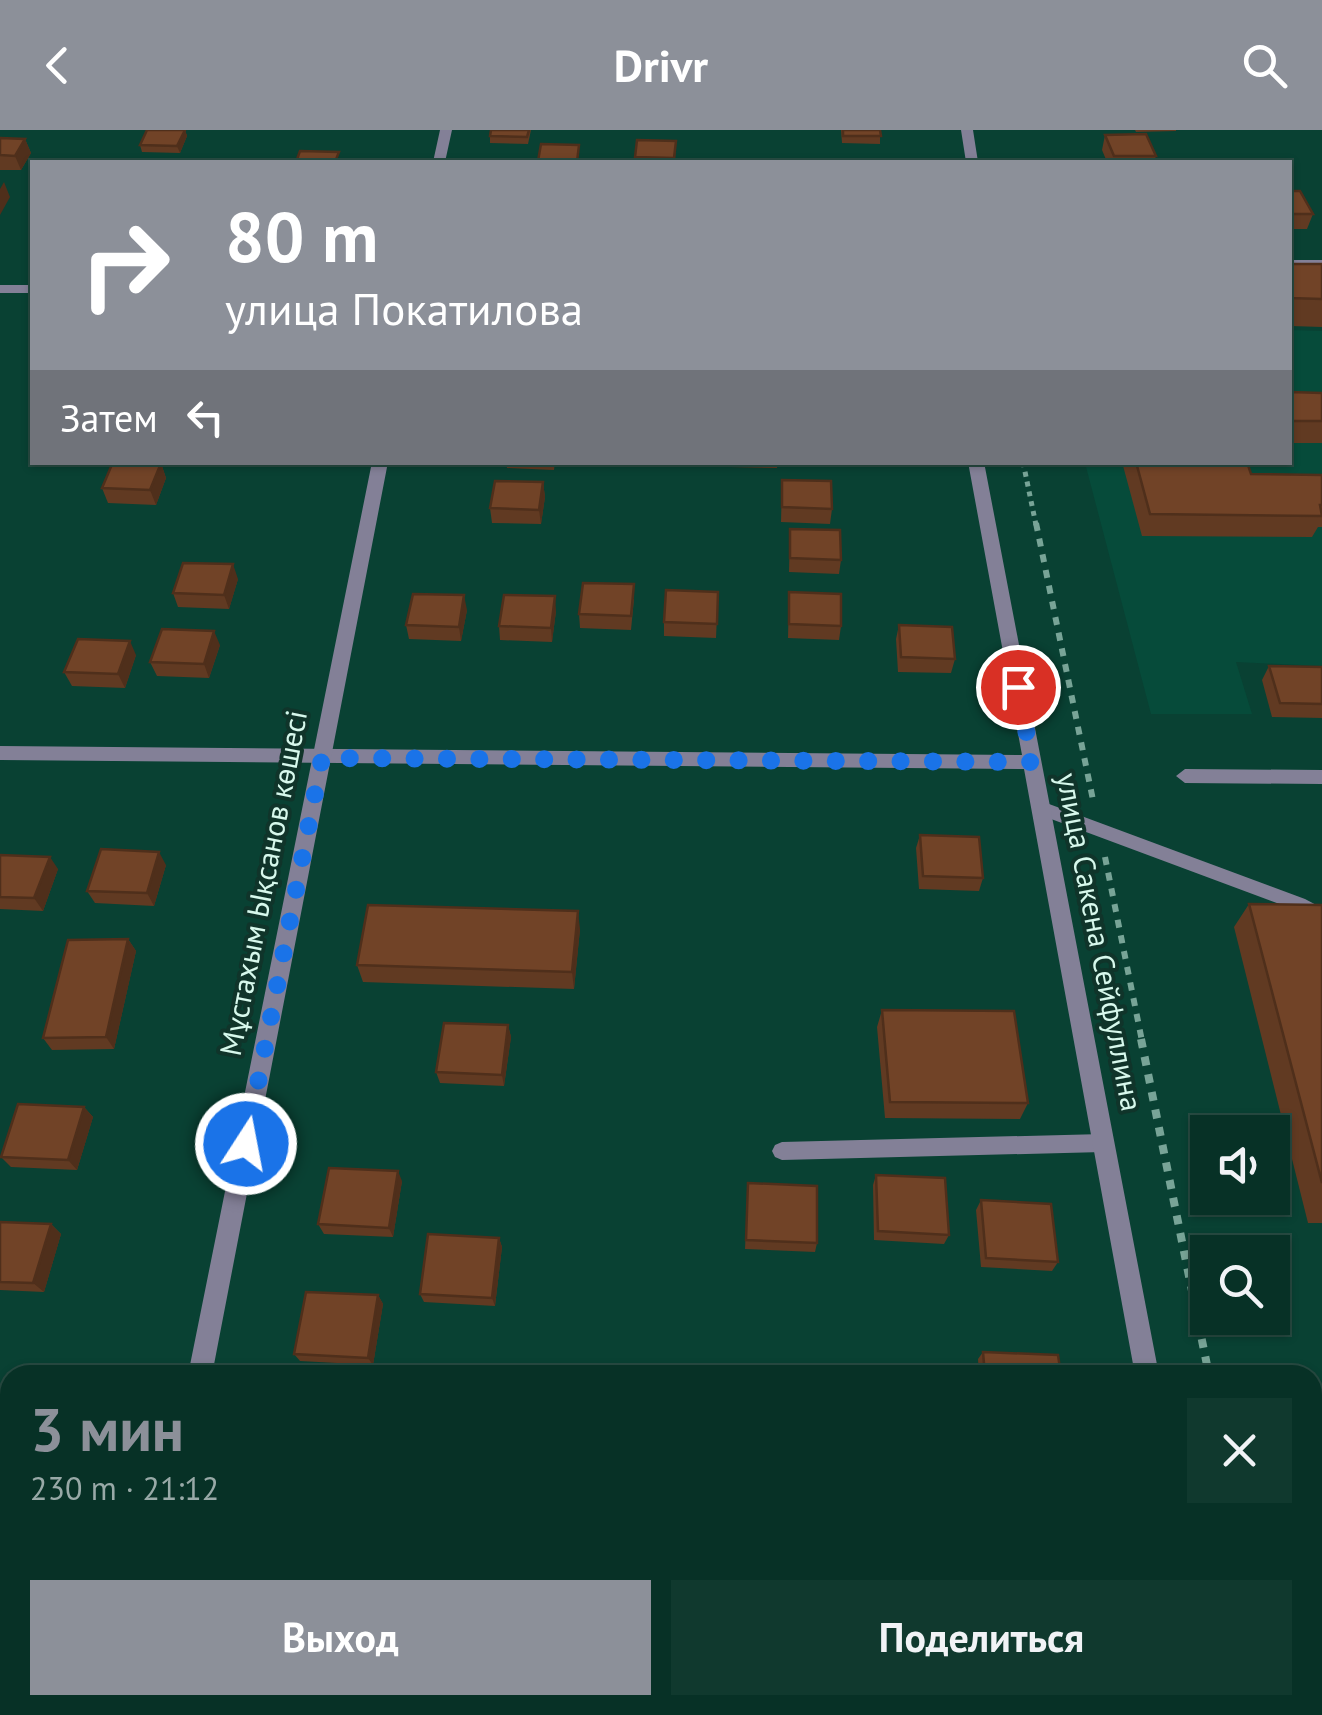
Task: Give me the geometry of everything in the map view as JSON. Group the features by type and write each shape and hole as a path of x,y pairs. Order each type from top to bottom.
{"street":[{"path":"439,160 446,130"},
{"path":"967,130 972,160"},
{"path":"0,289 30,289"},
{"name":"Мұстахым Ықсанов көшесі","path":"202,1365 379,465"},
{"name":"улица Сакена Сейфуллина","path":"977,465 1145,1365"},
{"path":"0,753 1032,762"},
{"path":"1185,776 1322,777"}],"lane":[{"path":"1292,264 1322,264"},
{"path":"1040,808 1298,904 1322,917"},
{"path":"782,1151 1103,1143"}],"path":[{"path":"1025,465 1207,1365"}],"shaded area":[{"path":"1292,330 1322,331 1322,666 1236,662 1252,714 1151,714 1086,465 1292,465"}],"building":[{"path":"147,130 185,130 177,146 140,145"},
{"path":"491,130 529,130 527,137 490,136"},
{"path":"843,130 880,130 881,136 843,136"},
{"path":"1146,134 1156,156 1114,156 1105,135"},
{"path":"0,138 25,139 15,156 0,155"},
{"path":"637,140 676,141 674,158 635,157"},
{"path":"541,144 579,145 577,160 538,160"},
{"path":"300,151 339,152 336,160 297,160"},
{"path":"1292,191 1300,191 1313,214 1292,214"},
{"path":"1292,264 1322,264 1322,299 1292,298"},
{"path":"1292,392 1322,393 1322,421 1292,421"},
{"path":"112,465 160,465 150,490 102,488"},
{"path":"1137,465 1248,465 1251,474 1322,475 1322,516 1150,514"},
{"path":"782,480 831,481 832,509 782,507"},
{"path":"495,481 543,482 539,510 490,508"},
{"path":"790,529 840,530 841,560 790,558"},
{"path":"183,563 233,564 224,595 173,593"},
{"path":"583,583 634,584 631,616 579,614"},
{"path":"666,590 718,592 717,624 664,622"},
{"path":"789,592 841,594 841,626 789,624"},
{"path":"413,594 464,595 459,627 406,625"},
{"path":"504,595 555,596 551,628 499,626"},
{"path":"899,625 952,627 955,659 901,657"},
{"path":"162,629 214,631 204,664 150,662"},
{"path":"78,639 130,641 118,674 64,672"},
{"path":"1269,666 1322,667 1322,704 1280,703"},
{"path":"920,835 979,837 983,878 923,876"},
{"path":"101,849 159,852 147,893 87,891"},
{"path":"0,855 50,857 34,898 0,897"},
{"path":"1249,904 1322,905 1322,1183"},
{"path":"368,905 578,911 572,972 357,965"},
{"path":"128,939 106,1037 43,1038 68,940"},
{"path":"882,1010 1014,1011 1028,1103 890,1102"},
{"path":"444,1023 508,1025 502,1075 436,1072"},
{"path":"18,1104 84,1107 68,1160 1,1157"},
{"path":"329,1168 398,1171 389,1228 318,1224"},
{"path":"876,1175 945,1178 949,1235 878,1231"},
{"path":"748,1183 817,1186 817,1243 746,1240"},
{"path":"981,1200 1051,1204 1058,1262 986,1258"},
{"path":"0,1222 51,1224 33,1283 0,1282"},
{"path":"428,1234 499,1238 492,1298 420,1294"},
{"path":"306,1292 378,1295 368,1358 294,1354"},
{"path":"983,1352 1058,1355 1060,1365 984,1365"}],"route":[{"path":"246,1144 322,758 1032,762 1018,687"}]}
